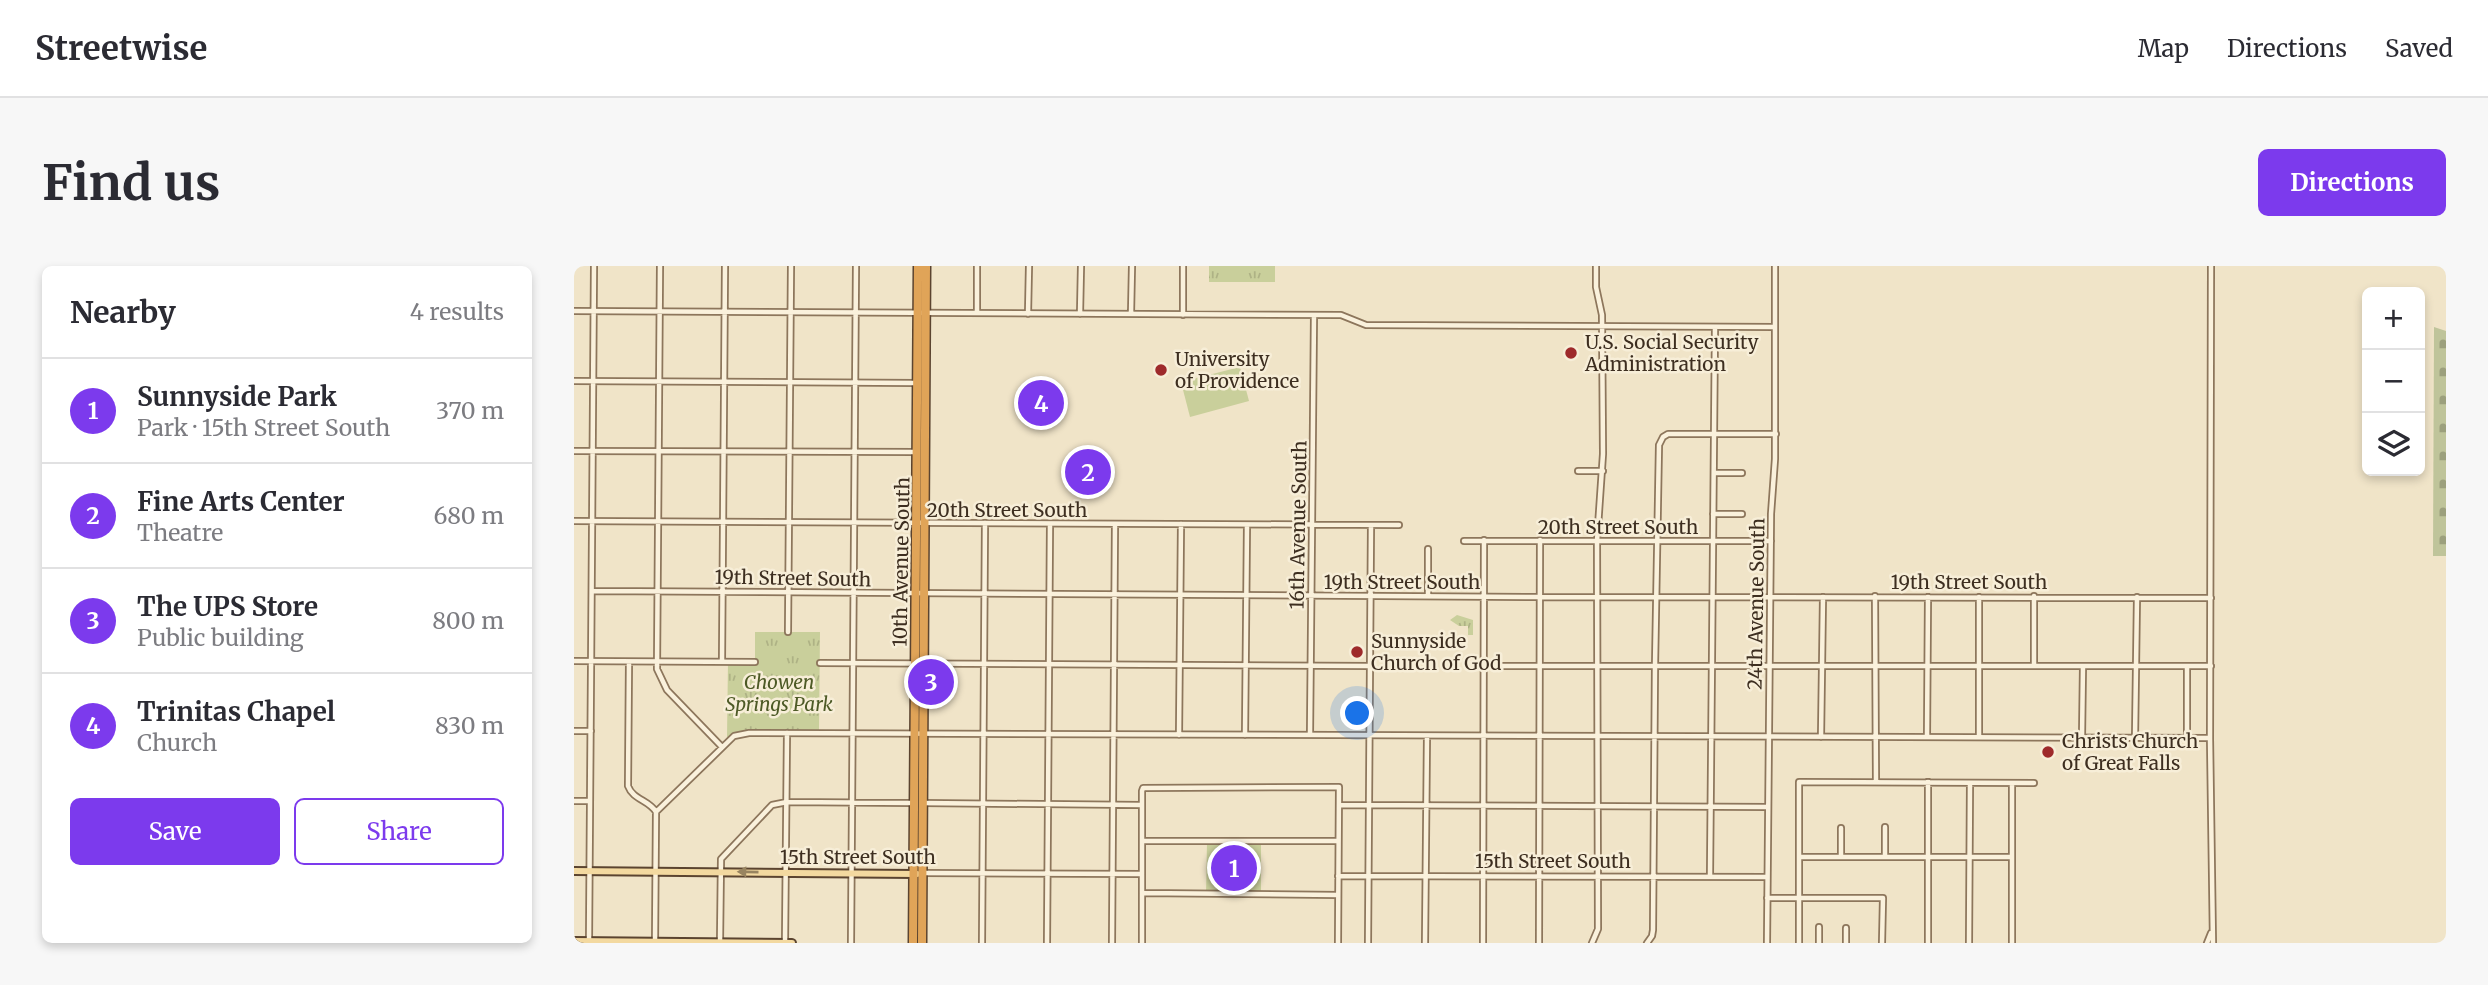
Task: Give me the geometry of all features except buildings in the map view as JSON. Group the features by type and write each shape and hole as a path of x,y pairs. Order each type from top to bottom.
{"highway":[{"name":"10th Avenue South","path":"918,266 922,313 918,803 922,943"},
{"name":"10th Avenue South","path":"922,313 926,266"},
{"name":"10th Avenue South","path":"913,943 918,874"}],"main road":[{"name":"15th Street South","path":"574,871 918,874"},
{"path":"574,941 792,943"}],"street":[{"path":"589,942 594,266"},
{"path":"660,266 656,661 658,676 667,690 722,747"},
{"path":"722,662 725,266"},
{"path":"788,632 791,266"},
{"path":"851,943 856,266"},
{"path":"977,266 977,313"},
{"path":"1028,314 1029,266"},
{"path":"1080,314 1081,266"},
{"path":"1131,314 1132,266"},
{"path":"1183,266 1183,315"},
{"path":"1592,943 1598,929 1597,541 1603,471 1602,327 1596,266"},
{"name":"24th Avenue South","path":"1767,943 1770,596 1776,434 1775,266"},
{"path":"2211,266 2210,738 2213,943"},
{"path":"574,311 1341,314 1366,325 1775,327"},
{"name":"16th Avenue South","path":"1310,736 1314,315"},
{"path":"1710,876 1715,327"},
{"path":"574,381 922,383"},
{"path":"1648,942 1653,930 1659,445 1668,434 1776,434"},
{"path":"574,451 922,452"},
{"path":"1578,471 1603,471"},
{"path":"1713,473 1742,473"},
{"path":"1713,514 1742,514"},
{"name":"20th Street South","path":"574,521 1399,525"},
{"path":"982,943 985,523"},
{"path":"1046,943 1050,524"},
{"path":"1112,943 1115,524"},
{"path":"1179,735 1181,524"},
{"path":"1245,735 1247,525"},
{"path":"1368,943 1371,525"},
{"path":"1483,943 1484,540"},
{"path":"1539,943 1540,540"},
{"name":"20th Street South","path":"1464,541 1771,541"},
{"path":"1428,549 1428,596"},
{"name":"19th Street South","path":"593,591 1484,597 2211,598"},
{"path":"1875,596 1875,782"},
{"path":"2034,596 2035,666"},
{"path":"1821,737 1824,597"},
{"path":"1927,737 1928,597"},
{"path":"1979,597 1979,736"},
{"path":"2135,738 2137,597"},
{"path":"574,661 755,662"},
{"path":"629,662 628,786 634,795 653,807 656,812 655,942"},
{"path":"820,663 1370,666"},
{"path":"1484,666 2211,666"},
{"path":"2082,737 2083,666"},
{"path":"2187,666 2187,737"},
{"path":"574,731 592,731"},
{"path":"785,943 787,733"},
{"path":"656,812 734,736 740,735 919,733 2210,738"},
{"path":"1425,943 1427,736"},
{"path":"1799,943 1799,782 2034,783"},
{"path":"1927,782 1928,943"},
{"path":"1969,943 1970,782"},
{"path":"2011,783 2012,943"},
{"path":"1142,943 1142,791 1147,788 1339,787 1338,943"},
{"path":"574,801 590,801"},
{"path":"720,942 723,855 772,805 787,802 1142,804"},
{"path":"1339,805 1768,807"},
{"path":"1885,827 1885,857"},
{"path":"1841,828 1841,857"},
{"path":"1142,841 1338,841"},
{"path":"1799,857 2012,857"},
{"name":"15th Street South","path":"918,874 1142,874"},
{"name":"15th Street South","path":"1338,876 1767,877"},
{"path":"1142,893 1338,895"},
{"path":"1767,898 1882,898 1882,943"},
{"path":"1819,927 1819,943"},
{"path":"1846,928 1846,943"},
{"path":"2207,943 2213,929"}],"green space":[{"path":"1209,266 1275,266 1275,282 1209,282"},
{"path":"2434,327 2446,331 2446,556 2433,556"},
{"path":"1240,367 1249,401 1190,417 1181,382"},
{"path":"1457,615 1473,620 1473,635 1468,635 1468,626 1459,626 1450,620"},
{"name":"Chowen Springs Park","path":"755,632 820,632 819,732 749,733 727,737 728,661 755,662"},
{"path":"1207,842 1261,842 1261,895 1206,895"}],"place":[{"name":"U.S. Social Security Administration","path":"1571,353"},
{"name":"University of Providence","path":"1161,370"},
{"name":"Trinitas Chapel","path":"1041,403"},
{"name":"Fine Arts Center","path":"1088,472"},
{"name":"Sunnyside Church of God","path":"1357,652"},
{"name":"The UPS Store","path":"931,682"},
{"name":"Christs Church of Great Falls","path":"2048,752"},
{"name":"Sunnyside Park","path":"1234,868"}]}
